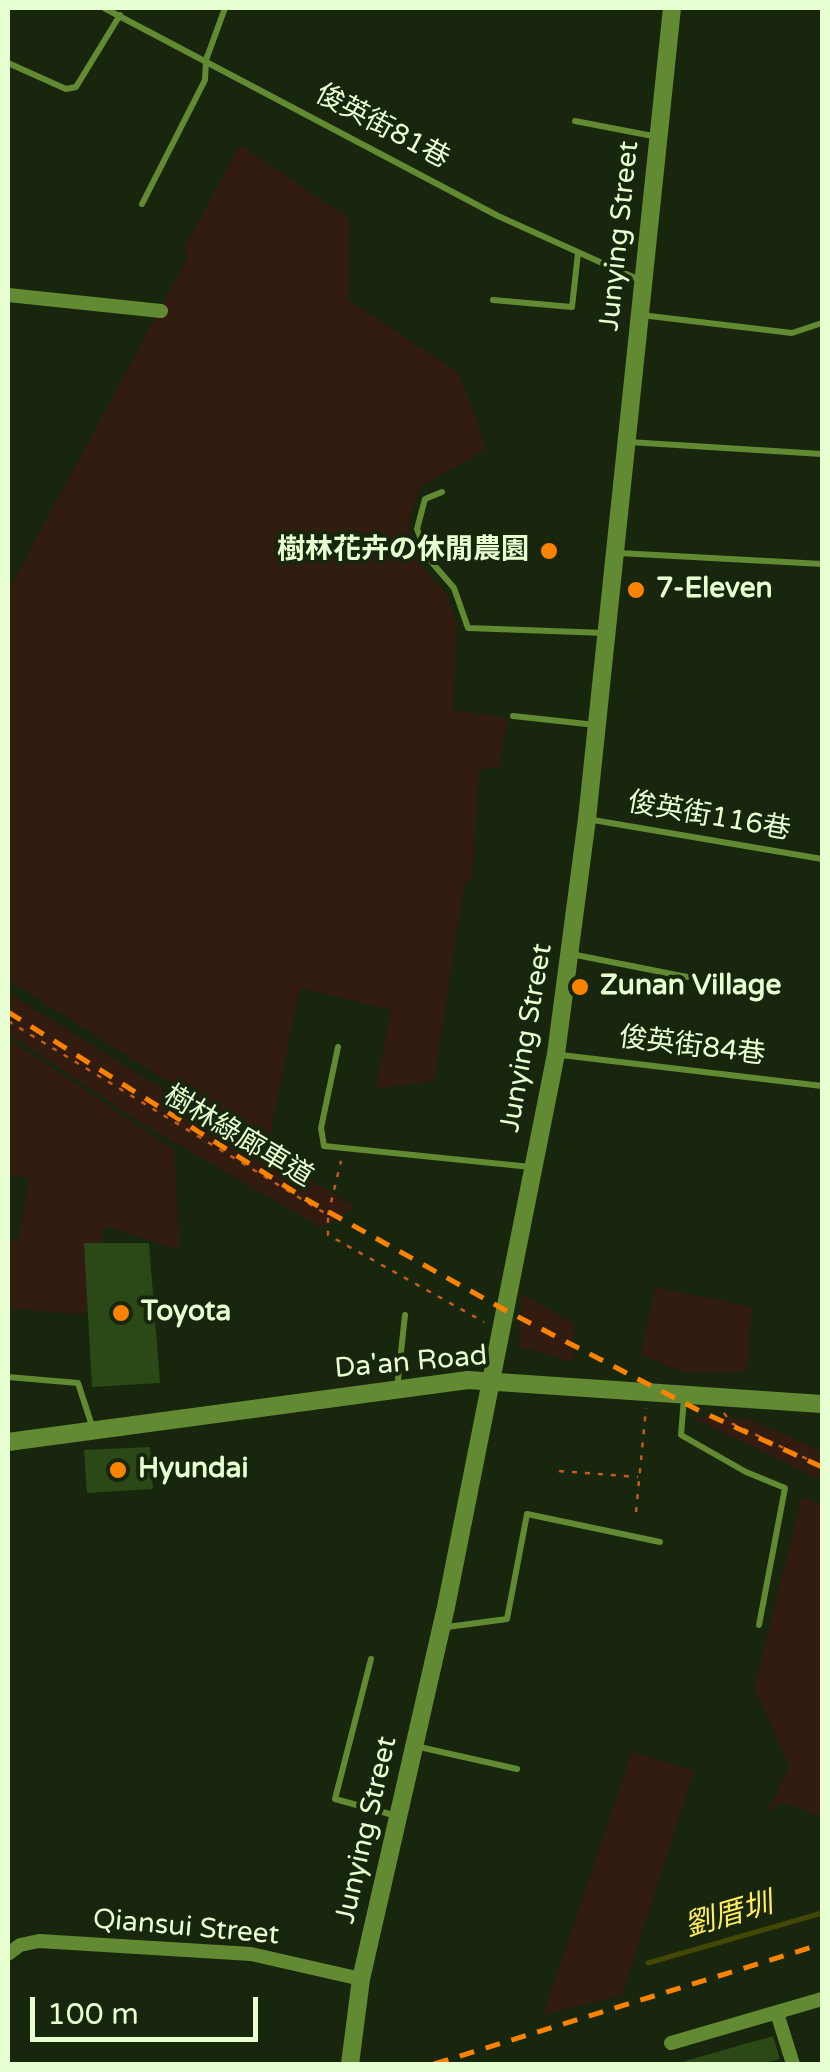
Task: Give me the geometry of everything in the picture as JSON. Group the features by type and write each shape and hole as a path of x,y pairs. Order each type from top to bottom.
{"street":[{"name":"Junying Street","path":"350,2064 361,1979 441,1628 556,1054 587,819 672,8"},
{"path":"8,296 161,310"},
{"name":"Da'an Road","path":"8,1442 468,1380 822,1404"},
{"name":"Qiansui Street","path":"8,1954 20,1945 39,1941 252,1954 361,1979"},
{"path":"671,2043 822,1999"},
{"path":"778,2014 793,2064"}],"lane":[{"name":"俊英街81巷","path":"104,8 498,216 642,282"},
{"path":"142,204 205,80 206,60 225,8"},
{"path":"8,63 66,89 76,87 120,16"},
{"path":"575,121 658,137"},
{"path":"493,300 572,307 578,252"},
{"path":"639,314 792,333 822,323"},
{"path":"627,442 822,454"},
{"path":"442,492 425,498 417,529 428,558 454,588 468,628 606,633"},
{"path":"614,553 822,564"},
{"path":"513,716 597,725"},
{"name":"俊英街116巷","path":"587,819 822,859"},
{"path":"570,954 687,977"},
{"path":"338,1047 322,1128 324,1146 533,1167"},
{"name":"俊英街84巷","path":"556,1054 822,1086"},
{"path":"396,1389 405,1315"},
{"path":"8,1378 78,1384 93,1428"},
{"path":"684,1394 681,1435 746,1472 785,1488 759,1625"},
{"path":"441,1628 506,1619 527,1514 660,1542"},
{"path":"371,1659 335,1799 398,1816"},
{"path":"414,1746 517,1769"}],"path":[{"name":"樹林綠廊車道","path":"8,1021 328,1215 328,1234 485,1323"},
{"path":"328,1215 343,1150"},
{"path":"636,1512 646,1392"},
{"path":"723,1412 731,1423 822,1466"},
{"path":"559,1471 639,1478"}],"shaded area":[{"path":"240,145 350,219 348,300 459,373 487,449 420,487 408,521 419,563 446,593 457,623 453,710 508,718 499,767 479,770 472,879 464,885 434,1081 376,1088 391,1010 300,988 268,1145 8,980 8,591 188,257 184,247"},
{"path":"8,993 355,1207 322,1228 141,1123 8,1033"},
{"path":"8,1038 174,1150 180,1250 105,1226 84,1315 8,1308 8,1240 18,1240 29,1179 8,1174"},
{"path":"655,1287 752,1307 746,1372 682,1372 641,1354"},
{"path":"522,1294 574,1323 573,1362 519,1346"},
{"path":"691,1417 751,1420 822,1451 822,1480"},
{"path":"802,1497 822,1505 822,1817 781,1802 766,1813 790,1767 754,1688"},
{"path":"632,1752 694,1771 622,1995 543,2015"}],"building":[{"name":"Toyota","path":"84,1243 149,1243 160,1383 92,1387"},
{"name":"Hyundai","path":"150,1447 153,1489 87,1493 84,1450"},
{"path":"773,2036 780,2059 760,2064 685,2064 685,2061"}],"waterway":[{"name":"劉厝圳","path":"648,1963 822,1913"}],"railway":[{"path":"8,1012 309,1201 503,1309 698,1410 822,1467"},
{"path":"434,2064 822,1944"}],"place":[{"name":"樹林花卉の休閒農園","path":"549,551"},
{"name":"7-Eleven","path":"636,590"},
{"name":"Zunan Village","path":"580,987"},
{"name":"Toyota","path":"121,1313"},
{"name":"Hyundai","path":"118,1470"}]}
